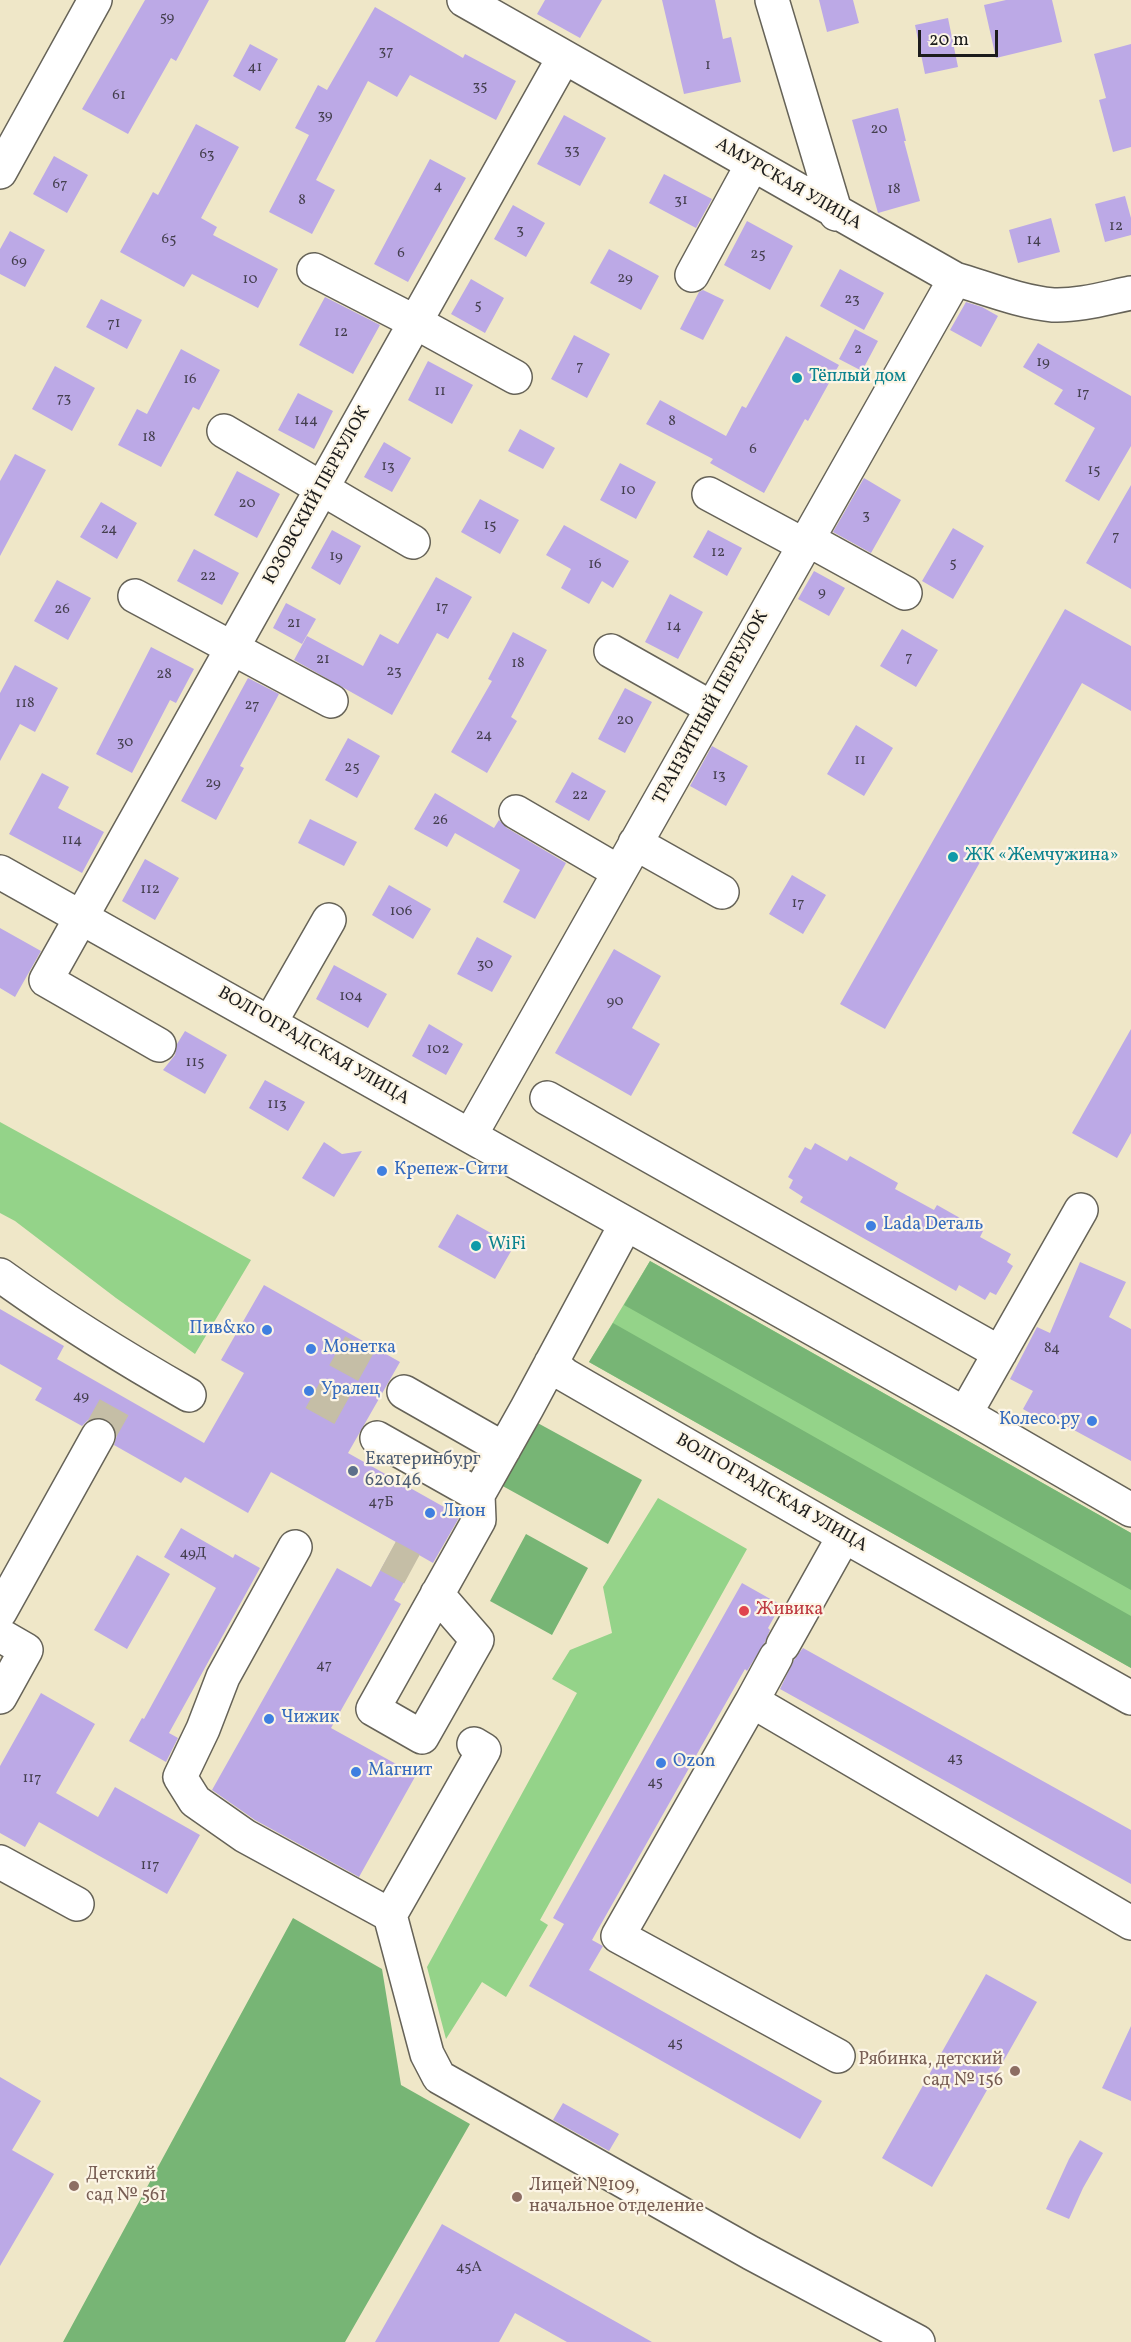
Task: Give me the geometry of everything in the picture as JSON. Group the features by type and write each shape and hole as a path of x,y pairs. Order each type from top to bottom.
{"street":[{"path":"0,172 95,0"},
{"name":"АМУРСКАЯ УЛИЦА","path":"464,0 836,214 955,279 1035,302 1054,305 1073,304 1131,293"},
{"path":"772,0 836,214"},
{"name":"ЮЗОВСКИЙ ПЕРЕУЛОК","path":"159,1045 46,980 564,57"},
{"path":"692,275 752,165"},
{"path":"314,270 516,377"},
{"name":"ТРАНЗИТНЫЙ ПЕРЕУЛОК","path":"470,1136 955,279"},
{"path":"224,431 413,542"},
{"path":"709,495 905,593"},
{"path":"135,596 331,701"},
{"path":"611,651 712,708"},
{"path":"516,812 619,872"},
{"path":"636,843 722,892"},
{"name":"ВОЛГОГРАДСКАЯ УЛИЦА","path":"0,872 77,925 270,1023 965,1414 1131,1510"},
{"path":"270,1023 329,920"},
{"path":"547,1098 1000,1353"},
{"path":"965,1414 1081,1210"},
{"path":"438,1594 477,1640 422,1737 373,1709 479,1520 478,1495 626,1224"},
{"path":"0,1275 98,1342 189,1395"},
{"name":"ВОЛГОГРАДСКАЯ УЛИЦА","path":"551,1362 565,1375 1131,1698"},
{"path":"404,1392 504,1449"},
{"path":"0,1612 98,1436"},
{"path":"377,1438 478,1495"},
{"path":"838,2056 618,1935 844,1536"},
{"path":"295,1547 223,1677 203,1729 180,1777 195,1801 245,1836 390,1915"},
{"path":"0,1635 26,1650 0,1696"},
{"path":"752,1701 1131,1923"},
{"path":"431,1721 484,1750 390,1915 427,2054 439,2077 751,2253 918,2342"},
{"path":"0,1862 77,1904"}],"green space":[{"path":"0,1122 251,1260 195,1354 116,1298 15,1221 0,1213"},
{"path":"650,1261 1131,1533 1131,1668 589,1362"},
{"path":"650,1261 1131,1533 1131,1590 624,1305"},
{"path":"613,1323 1131,1616 1131,1668 589,1362"},
{"path":"534,1421 642,1480 608,1544 499,1484"},
{"path":"658,1498 747,1549 540,1920 548,1925 506,1997 482,1982 446,2039 427,1967 577,1693 552,1679 570,1650 612,1633 603,1587"},
{"path":"526,1534 588,1568 552,1635 490,1601"},
{"path":"293,1918 382,1969 401,2085 470,2124 345,2342 63,2342"}],"building":[{"path":"145,0 209,0 176,61 171,58 128,134 82,109"},
{"path":"545,0 602,0 580,38 537,14"},
{"path":"662,0 715,0 723,39 731,37 741,82 684,94"},
{"path":"819,0 853,0 859,23 827,32"},
{"path":"1006,0 1052,0 1062,42 996,58 984,5"},
{"path":"375,7 463,58 465,54 516,81 496,120 410,75 397,97 368,81 316,180 335,190 312,234 269,212 309,135 295,128 318,85 327,90"},
{"path":"948,18 958,67 925,74 915,25"},
{"path":"250,44 278,59 260,91 233,76"},
{"path":"1131,44 1131,147 1113,152 1099,100 1106,98 1094,54"},
{"path":"898,108 920,201 878,213 852,120"},
{"path":"564,115 606,138 580,186 537,164"},
{"path":"196,124 239,147 201,218 217,227 213,235 278,269 258,308 192,274 184,287 120,252 153,192 158,195"},
{"path":"54,156 88,175 67,213 33,194"},
{"path":"430,159 466,178 408,282 374,264"},
{"path":"664,174 712,199 696,228 649,203"},
{"path":"1125,196 1131,218 1131,235 1105,242 1095,204"},
{"path":"513,205 545,223 526,257 494,239"},
{"path":"1051,218 1060,252 1018,263 1009,230"},
{"path":"747,221 793,246 770,290 724,265"},
{"path":"10,231 45,250 25,287 0,274 0,249"},
{"path":"609,249 659,276 641,310 590,283"},
{"path":"840,269 884,293 864,330 820,306"},
{"path":"471,279 504,298 485,333 451,314"},
{"path":"703,290 724,300 703,340 680,329 699,292"},
{"path":"325,297 380,325 353,374 299,345"},
{"path":"101,299 142,320 127,349 86,327"},
{"path":"966,302 982,307 998,316 981,347 950,330"},
{"path":"855,329 878,341 862,371 839,359"},
{"path":"574,335 610,354 587,398 551,379"},
{"path":"786,336 839,365 808,421 805,419 764,493 710,463 713,459 646,424 660,400 726,436 742,406 746,408"},
{"path":"1038,343 1131,396 1131,446 1099,501 1065,481 1095,428 1054,404 1063,390 1023,367"},
{"path":"181,349 220,370 199,410 193,407 161,467 118,445 137,409 147,414"},
{"path":"428,361 473,385 452,424 408,400"},
{"path":"55,366 95,388 72,431 32,409"},
{"path":"298,393 333,411 314,449 278,430"},
{"path":"520,429 555,448 543,469 508,451"},
{"path":"384,442 411,458 392,492 364,477"},
{"path":"15,454 46,470 0,556 0,481"},
{"path":"620,463 656,482 636,519 600,500"},
{"path":"237,471 280,494 257,538 214,515"},
{"path":"864,478 901,500 871,553 833,532"},
{"path":"1131,485 1131,589 1086,563"},
{"path":"480,499 519,520 500,554 461,532"},
{"path":"101,502 137,523 117,559 80,537"},
{"path":"564,525 629,561 613,588 602,581 589,604 561,588 571,569 546,555"},
{"path":"953,528 984,546 953,599 922,581"},
{"path":"332,530 361,546 340,585 311,568"},
{"path":"708,530 742,548 727,576 693,557"},
{"path":"194,549 239,573 222,605 177,581"},
{"path":"814,571 845,588 829,616 798,599"},
{"path":"436,577 472,597 448,639 437,633 392,715 294,660 307,636 363,666 380,634 398,644"},
{"path":"57,580 91,598 68,640 34,621"},
{"path":"670,594 703,612 678,659 645,642"},
{"path":"286,603 316,619 302,644 273,628"},
{"name":"ЖК «Жемчужина»","path":"1065,609 1131,646 1131,711 1082,683 885,1029 840,1004"},
{"path":"902,629 938,650 916,687 880,666"},
{"path":"513,632 547,650 511,717 517,721 487,773 451,752 492,681 488,679"},
{"path":"151,647 194,669 176,703 170,700 132,773 96,754"},
{"path":"15,665 58,688 35,732 20,724 0,761 0,693"},
{"path":"248,678 279,694 240,766 244,768 216,820 181,801"},
{"path":"625,688 652,702 625,753 598,739"},
{"path":"856,725 893,748 864,796 827,774"},
{"path":"348,738 380,756 357,798 325,780"},
{"path":"712,746 748,766 726,806 690,786"},
{"path":"572,772 606,791 589,821 555,802"},
{"path":"42,773 69,787 58,808 104,832 82,873 9,834"},
{"path":"435,793 494,828 499,820 507,828 566,863 535,919 503,902 520,870 455,833 447,847 414,829"},
{"path":"310,819 357,842 344,866 298,843"},
{"path":"145,859 179,878 155,920 122,901"},
{"path":"792,875 826,895 803,934 769,914"},
{"path":"389,885 431,909 413,939 372,915"},
{"path":"0,928 41,951 15,997 0,988"},
{"path":"477,937 512,956 492,992 457,974"},
{"path":"614,949 661,976 632,1028 660,1044 631,1096 555,1053"},
{"path":"334,965 387,994 368,1028 316,999"},
{"path":"429,1024 463,1044 446,1075 412,1056"},
{"path":"1131,1029 1131,1133 1117,1158 1072,1133"},
{"path":"185,1031 227,1055 205,1094 163,1070 175,1055 177,1044"},
{"path":"265,1080 305,1102 288,1131 249,1108"},
{"path":"324,1142 342,1154 362,1151 334,1197 302,1178"},
{"path":"815,1143 847,1161 850,1156 898,1183 895,1189 934,1210 937,1205 983,1231 980,1237 1011,1254 1007,1262 1013,1266 996,1295 990,1292 985,1300 959,1285 956,1291 800,1202 803,1197 789,1188 793,1180 788,1177 805,1147 811,1150"},
{"name":"WiFi","path":"457,1214 514,1246 495,1279 438,1247"},
{"path":"1080,1262 1126,1282 1109,1317 1131,1329 1131,1461 1050,1417 1047,1423 1023,1409 1033,1391 1010,1379 1037,1327 1050,1333"},
{"path":"264,1285 400,1362 348,1453 460,1516 433,1563 419,1555 394,1600 401,1604 331,1728 416,1775 359,1877 255,1820 212,1790 337,1568 371,1587 396,1542 271,1472 248,1513 185,1477 181,1483 114,1445 117,1435 114,1426 108,1420 97,1417 88,1420 82,1426 35,1400 42,1388 0,1364 0,1309 64,1346 57,1359 204,1443 244,1373 221,1360"},
{"path":"181,1528 233,1558 235,1554 260,1568 169,1733 178,1738 166,1762 129,1741 142,1718 144,1719 216,1588 164,1557"},
{"path":"137,1555 170,1574 127,1649 94,1630"},
{"path":"742,1583 781,1605 768,1628 770,1630 765,1642 747,1671 745,1669 592,1940 603,1946 589,1970 822,2101 800,2139 529,1986 564,1924 553,1918"},
{"path":"803,1648 1131,1830 1131,1884 780,1689 794,1660"},
{"path":"41,1693 95,1724 56,1793 98,1817 115,1787 200,1835 167,1894 39,1822 25,1847 0,1833 0,1766"},
{"path":"986,1974 1037,2002 932,2187 882,2158"},
{"path":"1131,2026 1131,2101 1102,2088"},
{"path":"0,2077 41,2101 12,2150 54,2174 0,2266"},
{"path":"563,2103 619,2134 609,2151 553,2120"},
{"path":"1080,2140 1103,2153 1069,2219 1046,2209"},
{"path":"442,2224 652,2342 567,2342 515,2313 499,2342 375,2342"}],"tunnel":[{"path":"320,1416 362,1340"},
{"path":"98,1436 121,1395"},
{"path":"388,1556 412,1569"}],"place":[{"name":"Тёплый дом","path":"797,378"},
{"name":"ЖК «Жемчужина»","path":"953,857"},
{"name":"Крепеж-Сити","path":"382,1171"},
{"name":"Lada Dеталь","path":"871,1226"},
{"name":"WiFi","path":"476,1246"},
{"name":"Пив&ко","path":"267,1330"},
{"name":"Монетка","path":"311,1349"},
{"name":"Уралец","path":"309,1391"},
{"name":"Колесо.ру","path":"1092,1421"},
{"name":"Екатеринбург 620146","path":"353,1471"},
{"name":"Лион","path":"430,1513"},
{"name":"Живика","path":"744,1611"},
{"name":"Чижик","path":"269,1719"},
{"name":"Ozon","path":"661,1763"},
{"name":"Магнит","path":"356,1772"},
{"name":"Рябинка, детский сад № 156","path":"1015,2071"},
{"name":"Детский сад № 561","path":"74,2186"},
{"name":"Лицей №109, начальное отделение","path":"517,2197"}]}
